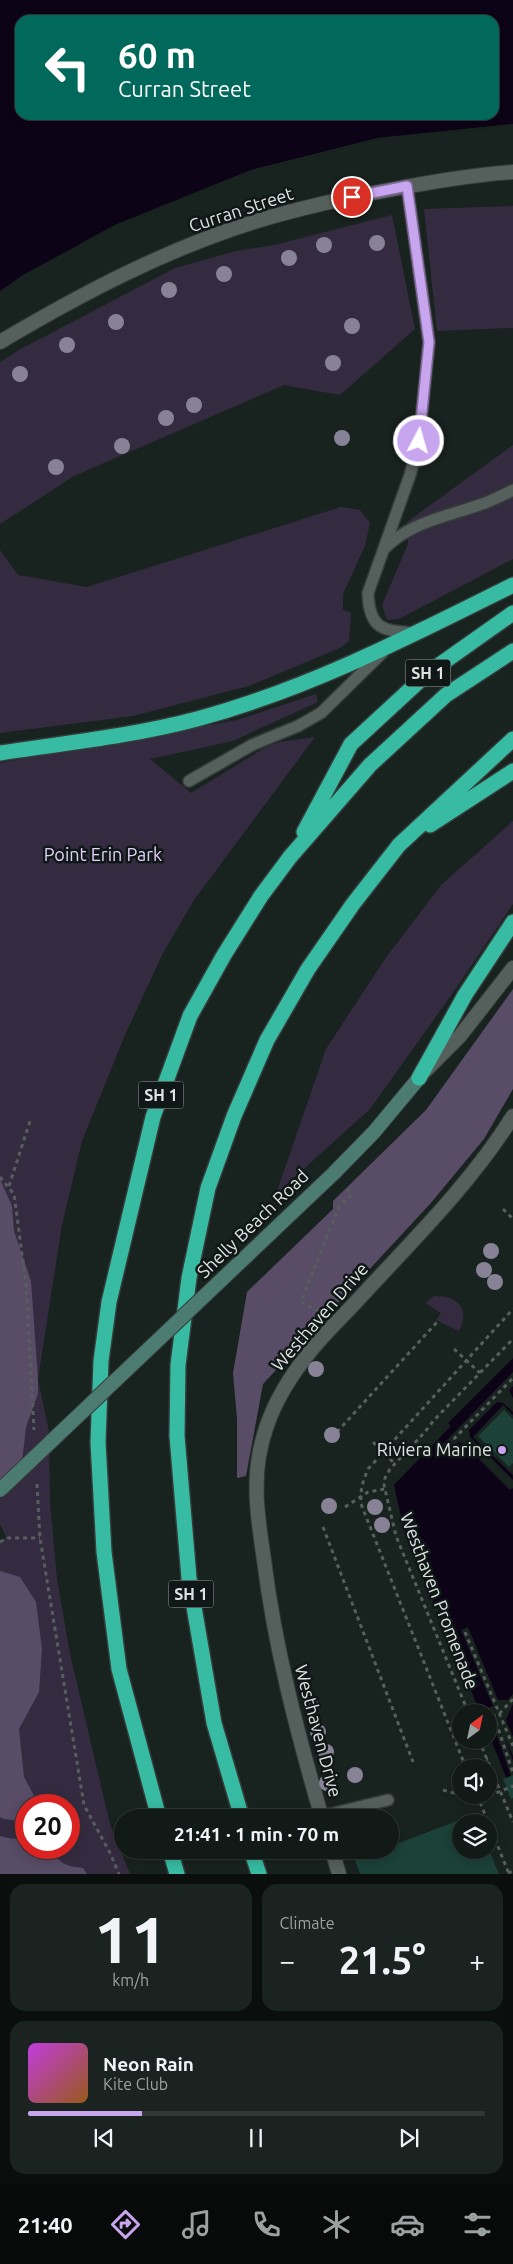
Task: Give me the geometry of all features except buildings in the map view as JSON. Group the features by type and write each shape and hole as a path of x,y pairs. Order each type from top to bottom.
{"highway":[{"path":"0,753 137,733 198,719 324,675 386,649 513,585"},
{"name":"SH 1","path":"290,857 351,744 428,673 513,613"},
{"name":"SH 1","path":"157,1809 119,1668 104,1552 98,1442 101,1361 109,1302 153,1117 190,1016 224,955 261,896 290,857 370,765 446,695 513,651"},
{"name":"SH 1","path":"239,1809 214,1723 189,1578 177,1436 178,1365 189,1278 208,1188 234,1116 267,1040 313,961 353,904 399,846 513,739"},
{"name":"SH 1","path":"399,846 513,771"},
{"path":"419,1078 465,995 513,922"},
{"path":"173,1859 177,1874"},
{"path":"254,1859 259,1874"}],"main road":[{"name":"Shelly Beach Road","path":"0,1490 334,1173 374,1132 419,1078"}],"street":[{"name":"Curran Street","path":"0,342 83,294 187,247 255,222 326,203 407,186 484,174 513,172"},
{"name":"Shelly Beach Road","path":"419,1078 460,1036 513,968"},
{"name":"Westhaven Drive","path":"320,1809 278,1653 258,1518 256,1475 264,1435 278,1396 310,1352 455,1194 498,1140 513,1116"},
{"path":"335,1859 339,1874"}],"lane":[{"path":"407,186 429,342 419,441 410,475 368,593 370,613 374,621 393,631 416,633"},
{"path":"382,550 400,534 414,527 486,503 513,490"},
{"path":"189,781 252,745 298,726 321,713 386,649"},
{"path":"353,1809 388,1800"}],"path":[{"path":"9,1187 31,1118"},
{"path":"0,1177 14,1194 26,1284 34,1431"},
{"path":"339,1320 301,1302 339,1206 352,1195 345,1186"},
{"path":"502,1209 513,1219"},
{"path":"462,1759 361,1504 360,1496 362,1483 368,1469 513,1309"},
{"path":"337,1432 438,1321"},
{"path":"345,1507 368,1492 385,1489 385,1478 395,1464 513,1339"},
{"path":"454,1349 480,1373"},
{"path":"448,1445 513,1378"},
{"path":"373,1442 395,1464"},
{"path":"36,1480 40,1538 84,1805 119,1874"},
{"name":"Westhaven Promenade","path":"385,1489 396,1536 465,1704"},
{"path":"323,1527 413,1762"},
{"path":"0,1542 8,1538 40,1538"},
{"path":"466,1632 513,1746"},
{"path":"513,1699 500,1713 494,1716 513,1773"},
{"path":"483,1749 488,1759"},
{"path":"497,1782 513,1822"},
{"path":"497,1793 513,1786"},
{"path":"443,1790 452,1792"},
{"path":"497,1846 508,1873 513,1871"}],"green space":[{"path":"513,206 513,328 437,331 424,209"},
{"path":"392,215 415,329 340,395 284,385 74,476 0,524 0,362 19,350 175,268 236,251 274,245"},
{"path":"513,445 513,559 399,619 387,620 382,605 408,544 407,522"},
{"path":"341,507 360,510 370,523 365,546 343,594 343,610 351,613 349,641 342,647 249,686 133,716 0,733 0,550 18,575 87,587"},
{"name":"Point Erin Park","path":"316,694 318,702 233,741 150,759 191,793 266,747 280,742 315,737 194,900 163,953 125,1035 82,1141 62,1225 38,1379 49,1432 50,1503 57,1579 70,1654 110,1824 114,1834 114,1859 124,1859 130,1874 11,1874 0,1868 0,1541 6,1537 0,1524 0,763 237,720"},
{"path":"513,821 513,904 370,1109 276,1194 326,1049 385,959 441,885"},
{"path":"434,1296 449,1298 460,1305 463,1316 459,1331 436,1320 441,1313 425,1303"}],"shaded area":[{"path":"0,0 513,0 513,124 378,138 251,170 115,225 23,275 0,291"},
{"path":"513,989 513,1089 484,1139 430,1204 263,1384 246,1476 237,1478 237,1419 233,1373 247,1292 333,1209 333,1201 426,1110"},
{"path":"0,1179 12,1206 14,1231 31,1281 38,1394 26,1427 22,1462 0,1484"},
{"path":"513,1358 513,1795 495,1749 498,1749 498,1704 477,1704 453,1647 459,1645 443,1606 436,1608 406,1538 394,1485 451,1426 448,1423"},
{"path":"0,1571 20,1577 36,1602 42,1649 39,1692 19,1729 24,1777 33,1794 15,1794 15,1820 0,1817"},
{"path":"0,1836 15,1839 15,1859 59,1859 71,1866 83,1868 87,1874 0,1874"}],"pier":[{"path":"513,124 513,126 378,140 252,173 116,227 84,244 83,242 115,225 251,170 378,138"},
{"path":"513,1372 513,1386 509,1391 513,1398 513,1412 503,1403 497,1402 469,1430 470,1437 513,1480 513,1488 510,1490 464,1444 458,1442 447,1453 441,1446"},
{"name":"Riviera Marine","path":"503,1405 513,1415 513,1475 473,1437"},
{"path":"468,1627 498,1700 507,1700 513,1694 513,1704 506,1720 513,1737 513,1756 505,1738 513,1761 513,1775 511,1776 498,1739 498,1704 492,1704 461,1630"}],"place":[{"name":"Riviera Marine","path":"502,1450"}],"route":[{"path":"352,197 407,186 429,342 419,441"}]}
